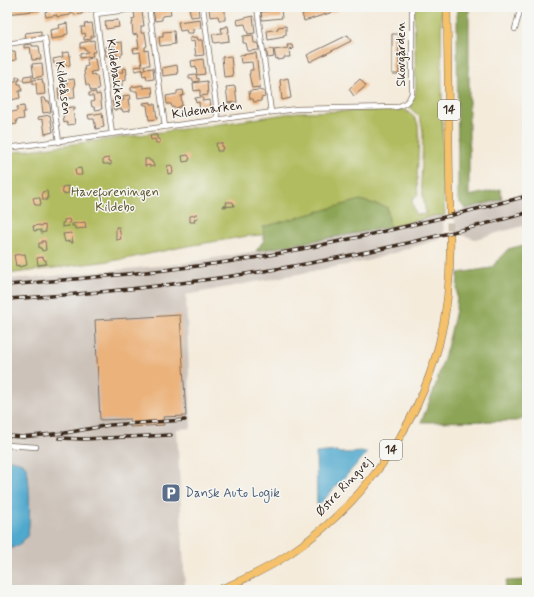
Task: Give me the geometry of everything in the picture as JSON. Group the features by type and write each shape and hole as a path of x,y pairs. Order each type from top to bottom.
{"main road":[{"name":"14","path":"448,7 450,212"},
{"name":"Østre Ringvej","path":"218,590 236,583 259,571 286,556 310,539 339,513 366,485 388,456 410,418 427,380 438,344 446,309 450,272 450,235"}],"street":[{"path":"149,7 165,127"},
{"name":"Kildebakken","path":"112,134 96,14 149,7"},
{"path":"203,7 218,120"},
{"path":"257,7 271,112"},
{"name":"Skovgården","path":"409,101 412,94 412,7"},
{"path":"515,29 521,7"},
{"name":"Kildeåsen","path":"7,44 45,38 59,142"},
{"name":"Kildemarken","path":"7,148 296,109 396,107 404,105 409,101"},
{"path":"7,445 36,447"}],"shaded area":[{"path":"527,192 527,225 475,239 456,233 454,213"},
{"path":"437,215 443,216 444,236 437,240 367,261 186,295 191,428 177,429 185,589 7,590 7,279 179,264 390,227"}],"green space":[{"name":"Haveforeningen Kildebo","path":"414,7 441,7 443,185 445,215 437,215 390,227 387,207 264,227 264,235 248,236 182,247 125,259 7,274 7,153 298,112 404,109 414,117 418,124 418,196 414,197 412,201 416,215 426,214 421,184 422,125 419,116 411,109 410,104 416,91"},
{"path":"457,7 469,7 469,196 500,189 502,199 465,209 458,200"},
{"path":"360,200 387,207 390,227 256,251 264,240 263,227"},
{"path":"527,244 527,418 516,421 421,422 434,390 447,348 456,310 458,273 491,268 508,249"},
{"path":"527,580 527,590 505,590 506,581"}],"water":[{"path":"337,451 339,453 367,453 319,505 317,504 316,453"},
{"path":"10,460 17,461 26,467 29,490 29,513 27,536 13,548 7,550 7,462"}],"building":[{"path":"7,7 41,7 41,10 7,14"},
{"path":"63,7 63,9 66,9 65,7 92,7 92,11 82,12 82,14 74,15 74,13 57,17 57,15 46,17 45,12 48,11 48,9 52,9 52,11 56,10 55,8"},
{"path":"170,7 171,15 162,16 162,20 155,21 153,9"},
{"path":"189,7 198,7 199,16 191,17"},
{"path":"226,7 225,20 219,20 218,16 210,17 209,8"},
{"path":"325,7 343,7 343,9 304,21 302,14"},
{"path":"281,9 282,18 262,20 261,12"},
{"path":"142,11 144,26 141,26 141,33 145,33 147,46 145,47 145,51 148,50 150,65 144,65 145,69 135,71 134,67 142,66 140,52 134,53 133,49 139,48 137,34 133,35 132,19 135,18 134,12"},
{"path":"253,16 255,33 248,34 245,24 238,25 237,20"},
{"path":"200,19 201,28 193,29 193,33 187,33 186,30 180,31 178,22"},
{"path":"118,20 119,27 106,29 105,21"},
{"path":"67,23 68,34 64,35 64,37 51,39 50,30 60,28 59,25"},
{"path":"92,23 94,36 91,36 91,39 84,40 84,37 86,36 85,33 82,34 81,27 85,27 84,24"},
{"path":"228,26 229,41 214,43 212,34 222,33 221,28"},
{"path":"286,26 286,35 283,35 284,37 268,40 267,31"},
{"path":"41,31 41,36 26,38 25,33"},
{"path":"174,31 175,44 160,46 159,37 163,37 163,32"},
{"path":"392,34 399,34 399,74 392,74"},
{"path":"253,35 254,43 258,43 259,50 248,51 246,43 243,43 243,36"},
{"path":"348,35 351,41 310,62 307,55"},
{"path":"197,37 198,40 202,40 204,55 196,56 194,41 190,42 190,38"},
{"path":"94,40 95,52 92,52 93,56 80,58 80,54 88,52 85,48 80,48 80,43"},
{"path":"122,42 123,54 121,54 121,57 118,57 117,54 106,56 105,47 115,46 114,43"},
{"path":"32,44 32,46 39,46 41,59 32,60 30,47 24,48 24,45"},
{"path":"287,45 292,45 293,49 289,49 290,57 284,57 284,59 278,60 278,58 276,59 274,50 288,48"},
{"path":"7,48 10,48 11,52 15,51 16,60 7,61"},
{"path":"273,49 274,57 268,58 266,50"},
{"path":"69,52 70,65 57,67 56,63 54,64 53,59 63,57 62,53"},
{"path":"256,53 260,87 252,88 249,74 250,70 253,70 252,62 241,63 240,55"},
{"path":"231,56 233,76 224,77 222,57"},
{"path":"95,58 97,71 91,72 92,75 94,74 97,76 99,90 91,91 89,85 86,85 84,67 88,66 87,59"},
{"path":"203,59 205,74 197,75 196,66 192,67 191,61"},
{"path":"42,63 43,76 34,78 32,64"},
{"path":"177,65 178,74 163,76 162,68"},
{"path":"126,68 126,80 123,81 123,85 116,86 115,81 111,82 110,73 123,72 122,69"},
{"path":"153,68 154,79 147,80 146,75 143,76 142,70"},
{"path":"196,74 199,81 193,82 193,79 189,79 189,75"},
{"path":"32,75 32,81 23,81 24,76"},
{"path":"16,77 20,77 18,84 21,84 22,91 19,91 20,98 11,100 8,82 16,81"},
{"path":"288,78 291,98 282,100 280,80"},
{"path":"42,79 45,94 37,95 36,83 33,84 33,80"},
{"path":"74,79 75,98 59,99 58,88 67,87 67,80"},
{"path":"360,79 366,86 354,96 349,89"},
{"path":"207,81 208,95 200,96 200,90 194,91 193,83"},
{"path":"143,85 143,88 152,87 153,96 138,98 137,91 131,91 132,87"},
{"path":"235,86 237,102 228,103 226,87"},
{"path":"183,90 184,95 181,96 182,106 175,108 172,107 171,104 167,104 166,96 177,94 177,91"},
{"path":"249,91 264,91 265,97 261,98 261,101 254,102 253,99 250,99"},
{"path":"96,92 96,95 100,94 102,109 95,110 94,107 92,107 91,102 94,101 93,96 89,96 89,93"},
{"path":"130,95 131,99 128,99 130,111 123,112 122,109 114,110 112,101 124,100 123,96"},
{"path":"202,97 203,101 210,100 211,111 200,112 199,102 196,103 195,98"},
{"path":"41,98 45,98 46,101 49,101 51,112 43,113"},
{"path":"151,102 151,104 155,104 157,119 149,120 147,105 144,105 143,103"},
{"path":"24,106 24,119 16,120 17,124 11,125 11,121 8,121 7,113 17,111 17,107"},
{"path":"75,107 75,110 73,110 75,124 68,125 67,122 64,123 63,114 66,114 65,108"},
{"path":"102,113 104,127 96,129 94,119 89,119 88,115"},
{"path":"50,115 53,132 45,134 43,120 38,119 38,117"},
{"path":"150,135 157,135 157,139 160,139 160,143 156,143 155,139 151,140"},
{"path":"216,143 222,143 222,147 223,146 224,148 222,148 222,151 217,151"},
{"path":"188,155 190,159 189,161 183,162 182,156"},
{"path":"109,158 111,165 103,164 103,159"},
{"path":"145,159 152,161 154,166 145,166"},
{"path":"171,165 173,173 168,174 167,166"},
{"path":"81,168 82,175 76,175 75,169"},
{"path":"68,186 69,193 63,194 62,187"},
{"path":"47,191 48,198 46,198 47,200 43,200 42,192"},
{"path":"33,198 40,198 41,205 35,205"},
{"path":"226,202 233,202 234,206 223,207 227,205"},
{"path":"197,214 198,218 194,219 195,222 190,222 190,216"},
{"path":"69,219 69,226 62,227 64,220"},
{"path":"85,222 86,228 75,229 75,226 72,226 72,224"},
{"path":"45,225 46,232 41,233 41,230 34,231 33,226"},
{"path":"116,227 119,227 121,239 116,240"},
{"path":"71,233 73,243 71,243 71,241 65,242 63,234"},
{"path":"42,241 45,241 46,250 42,251 41,248 39,248 39,243 42,243"},
{"path":"25,254 27,265 19,267 19,265 16,266 14,255"},
{"path":"43,257 44,260 46,260 46,264 38,265 37,258"},
{"path":"180,315 186,416 163,417 164,425 130,427 130,419 100,420 95,320"}],"tunnel":[{"path":"450,212 450,235"}],"railway":[{"path":"7,285 100,277 223,263 253,258 391,230 527,196"},
{"path":"7,299 143,288 277,269 386,248 527,213"},
{"path":"20,437 65,433 110,425 185,420"},
{"path":"59,438 83,439 171,435"},
{"path":"7,436 25,437"}],"place":[{"name":"Dansk Auto Logik","path":"171,493"}]}
